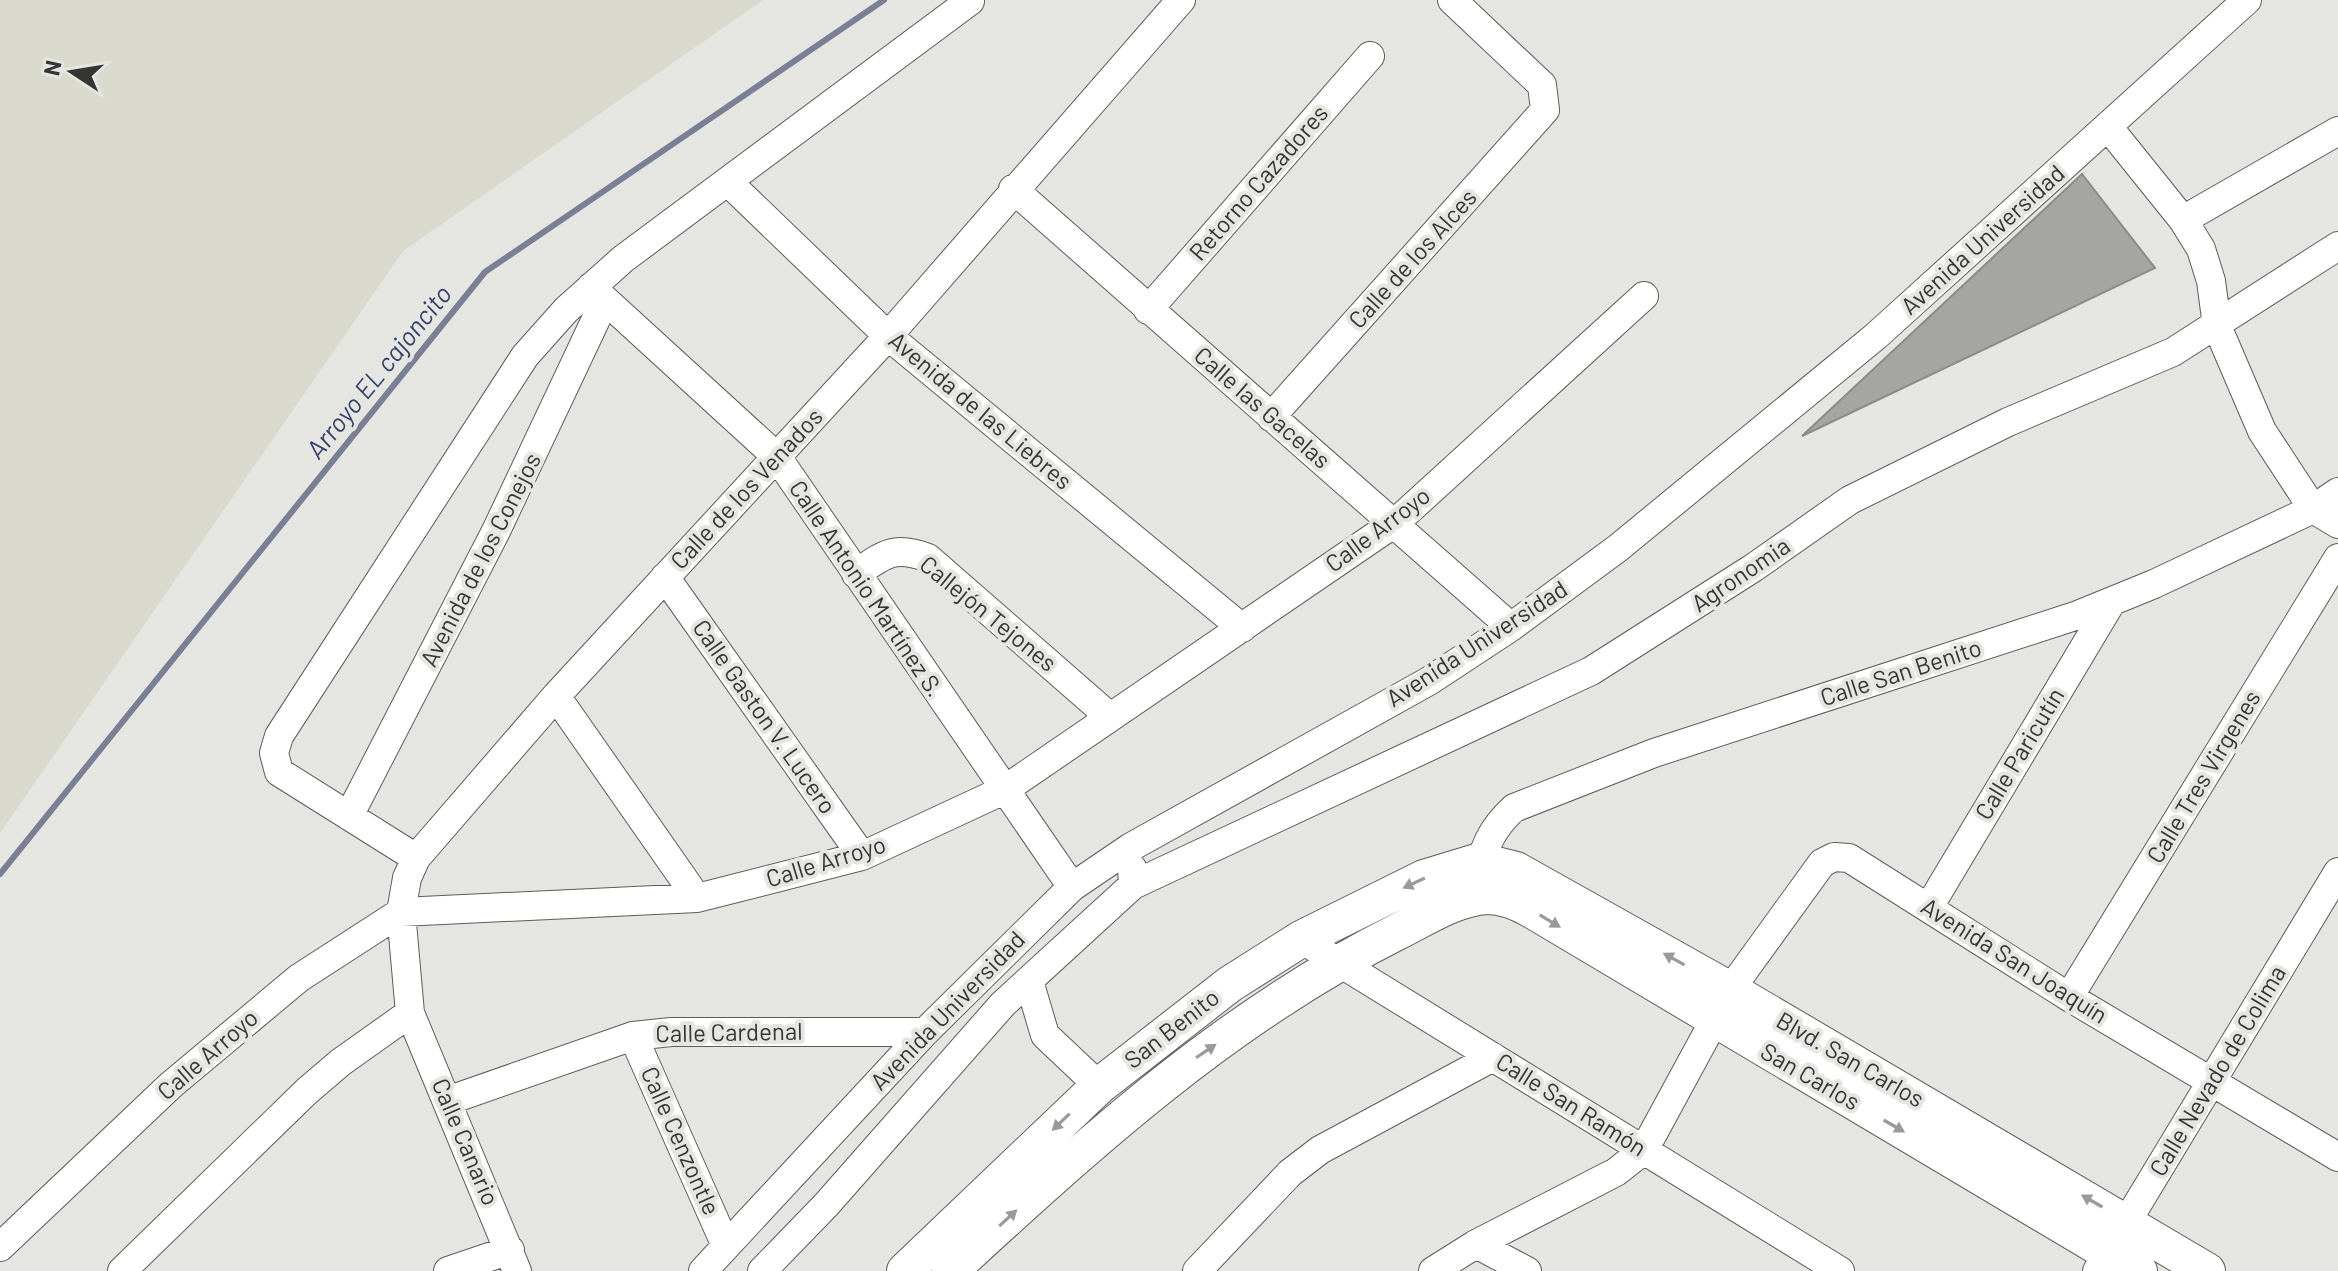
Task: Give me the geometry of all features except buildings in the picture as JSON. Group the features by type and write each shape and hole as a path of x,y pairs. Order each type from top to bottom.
{"main road":[{"name":"San Benito","path":"958,1261 1099,1086 1230,984 1301,939 1424,878 1484,861"},
{"name":"Blvd. San Carlos","path":"1484,861 1516,870 1722,1005 2127,1221 2207,1271"},
{"name":"San Benito","path":"905,1271 958,1261 1087,1144 1182,1067 1337,962 1447,907 1478,897"},
{"name":"San Carlos","path":"1478,897 1502,897 1518,902 1722,1005 2103,1262 2139,1271"}],"street":[{"name":"Calle de los Venados","path":"410,1013 401,912 407,878 416,858 556,696 888,336 1013,189 1181,0"},
{"name":"Calle de los Alces","path":"1271,417 1545,110 1546,97 1542,85 1452,0"},
{"name":"Avenida Universidad","path":"703,1271 925,1032 1072,887 1131,847 1429,681 1511,627 1618,548 1864,346 2109,128 2247,0"},
{"name":"Avenida de los Conejos","path":"349,816 503,518 598,293 623,259 970,1"},
{"name":"Retorno Cazadores","path":"1148,310 1370,56"},
{"path":"2109,128 2183,220 2201,249 2211,281 2217,326 2262,431 2313,509 2338,524"},
{"path":"2183,220 2338,131"},
{"name":"Avenida de las Liebres","path":"728,182 888,336 1242,628"},
{"name":"Calle las Gacelas","path":"1013,189 1271,417 1396,522 1511,627"},
{"name":"Agronomia","path":"1133,885 1591,671 1753,568 1850,500 2008,422 2173,352 2338,246"},
{"path":"416,858 279,772 274,753 279,736 525,356 598,293"},
{"name":"Calle Antonio Martínez S.","path":"598,293 777,457 1072,887"},
{"name":"Calle Arroyo","path":"0,1247 171,1085 299,978 401,912 697,898 862,856 1004,790 1396,522 1644,296"},
{"name":"Calle San Benito","path":"1484,861 1494,831 1514,808 1654,753 2112,601 2313,509 2338,492"},
{"name":"Callejón Tejones","path":"856,574 880,557 898,550 928,558 1110,717"},
{"name":"Calle Tres Virgenes","path":"2069,997 2338,558"},
{"name":"Calle Gaston V. Lucero","path":"665,577 862,856"},
{"name":"Calle Paricutín","path":"1929,907 2112,601"},
{"path":"556,696 697,898"},
{"path":"762,1271 826,1205 982,1025 1133,885 1131,847"},
{"name":"Avenida San Joaquín","path":"1722,1005 1822,863 1834,857 1849,858 2069,997 2338,1157"},
{"path":"1478,897 1484,861"},
{"name":"Calle Nevado de Colima","path":"2103,1262 2338,872"},
{"name":"Calle San Ramón","path":"1301,939 1840,1271"},
{"path":"1029,981 1045,1035 1099,1086"},
{"path":"1433,1271 1476,1244 1616,1172 1644,1150 1722,1005"},
{"path":"122,1271 150,1260 307,1091 341,1062 410,1013"},
{"name":"Calle Canario","path":"410,1013 514,1260"},
{"name":"Calle Cardenal","path":"447,1101 633,1036 671,1032 925,1032"},
{"name":"Calle Cenzontle","path":"633,1036 726,1246"},
{"path":"1197,1271 1290,1173 1320,1150 1493,1057"},
{"path":"1476,1244 1527,1271"},
{"path":"448,1271 514,1260"}],"shaded area":[{"path":"0,0 763,0 403,251 0,833"}],"waterway":[{"name":"Arroyo EL cajoncito","path":"0,874 485,272 884,0"}]}
